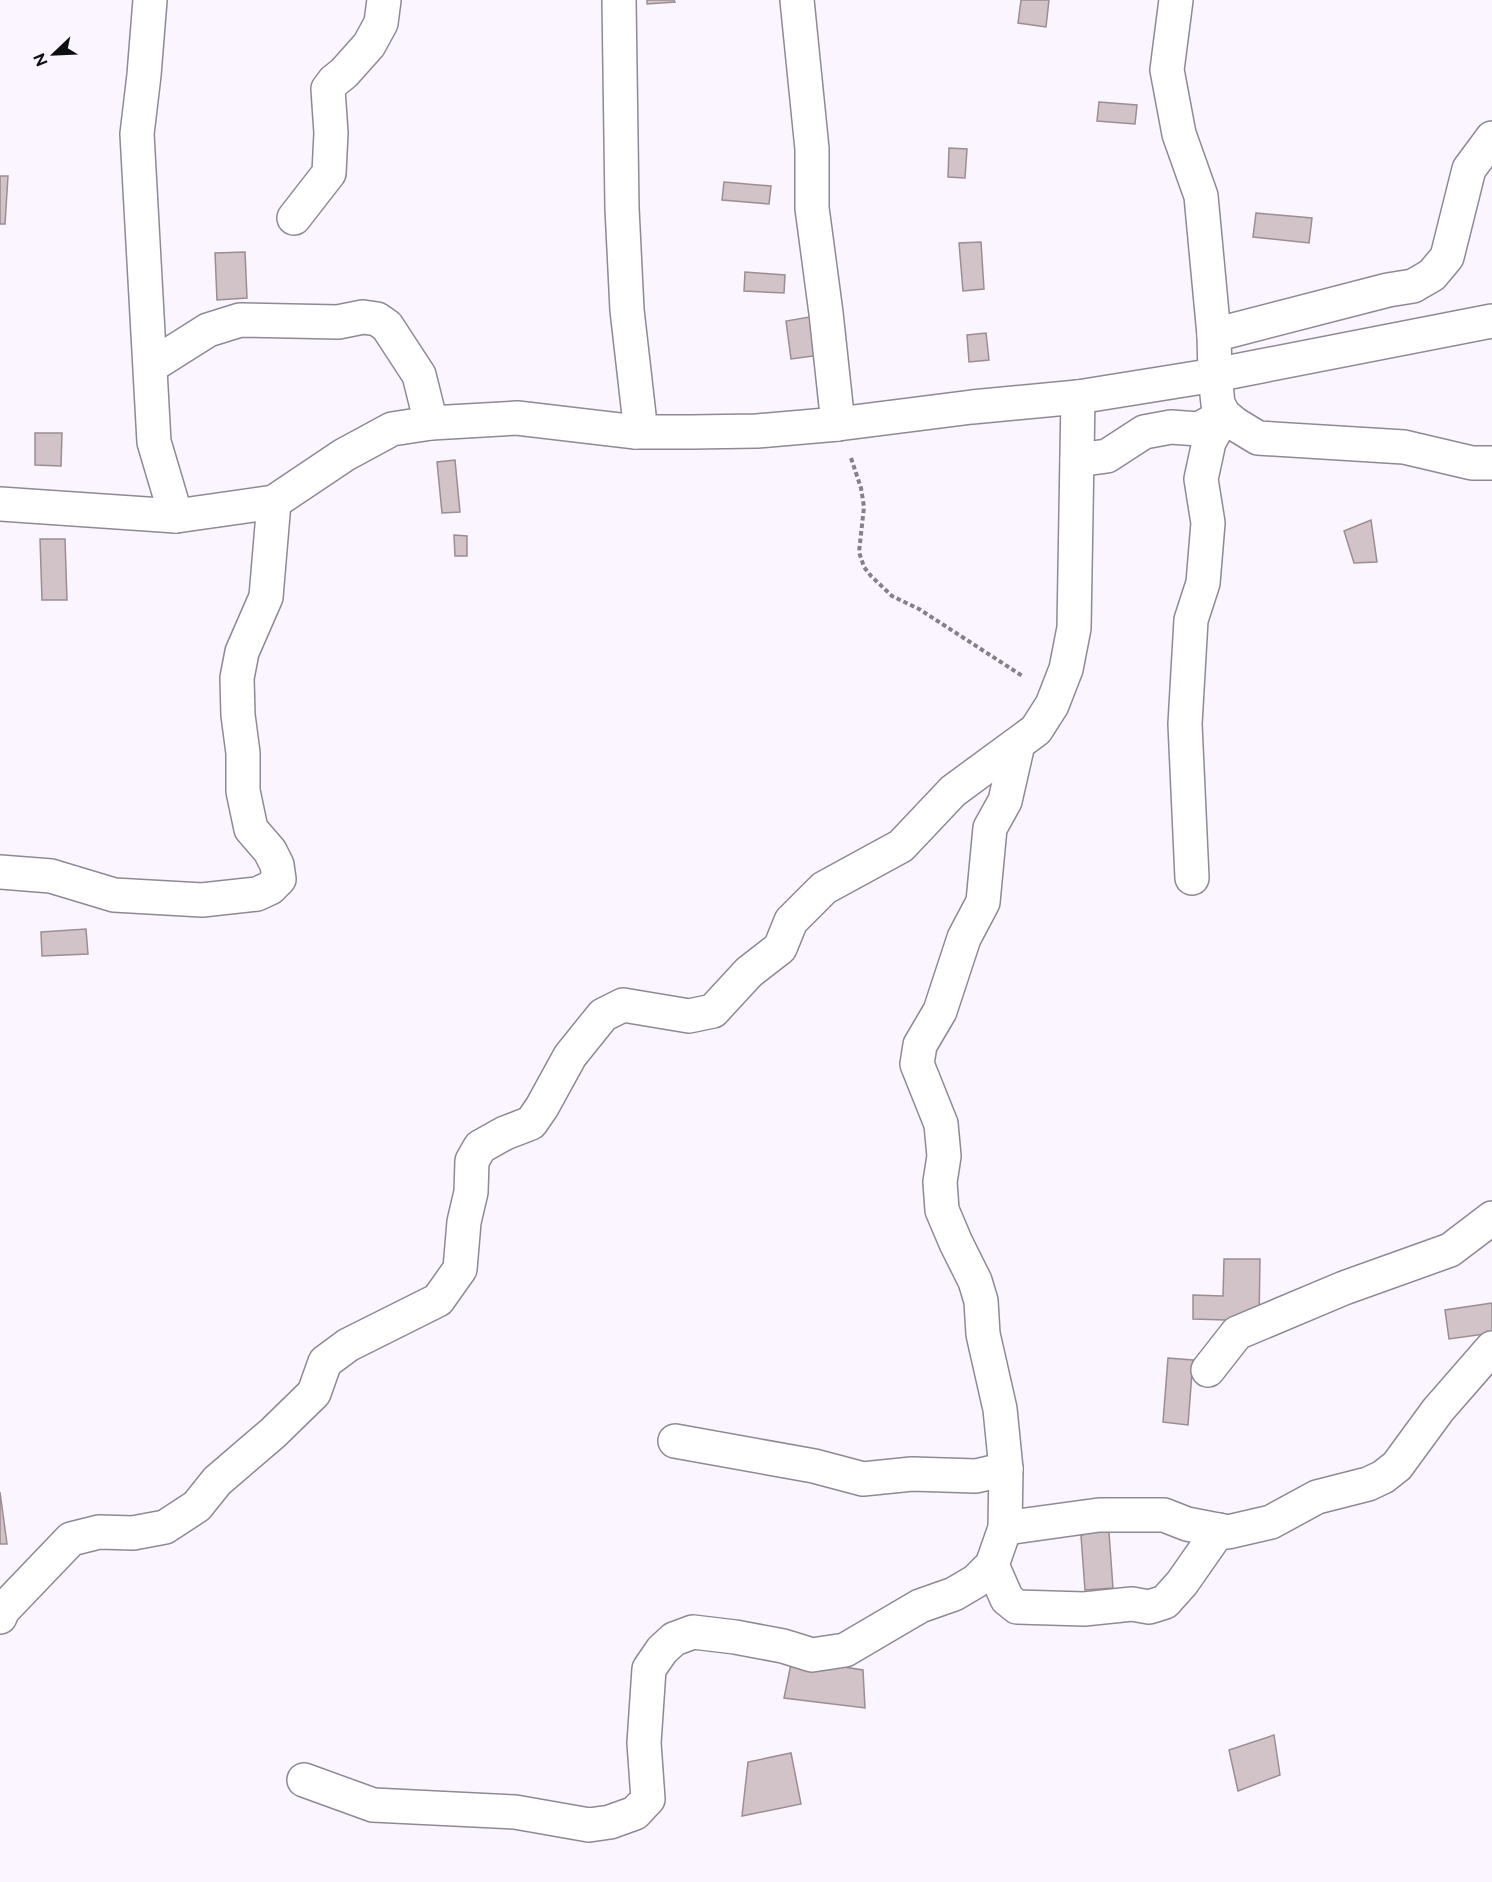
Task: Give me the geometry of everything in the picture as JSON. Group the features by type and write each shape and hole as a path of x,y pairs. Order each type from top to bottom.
{"street":[{"path":"150,0 137,135 154,442 176,516"},
{"path":"294,218 329,173 331,133 328,89 369,45 381,23 384,0"},
{"path":"619,0 624,253 627,310 639,414 636,432"},
{"path":"797,0 812,149 812,208 838,424"},
{"path":"1176,0 1167,70 1179,134 1201,196 1218,404 1224,415 1258,438 1404,447 1472,463 1492,463"},
{"path":"1214,335 1388,290 1413,286 1432,275 1447,257 1469,169 1492,138"},
{"path":"151,366 208,330 240,320 338,322 363,317 377,319 387,326 419,375 431,423"},
{"path":"0,504 176,516 274,502 344,455 392,429 431,423 518,418 636,432 757,431 838,424 972,407 1078,397 1215,375 1492,321"},
{"path":"0,1617 3,1610 71,1539 99,1532 133,1533 165,1527 197,1506 217,1481 273,1433 314,1393 326,1362 348,1345 438,1300 460,1269 464,1222 471,1192 472,1161 480,1147 505,1133 531,1123 570,1056 603,1015 623,1005 689,1016 713,1011 749,972 780,948 791,921 824,888 901,846 953,791 1036,730 1052,705 1066,669 1074,628 1078,397"},
{"path":"1077,460 1107,456 1144,432 1171,427 1199,429 1224,415"},
{"path":"1192,878 1185,724 1191,620 1203,583 1208,523 1201,479 1209,442 1224,415"},
{"path":"0,872 51,876 114,894 202,900 257,894 270,888 279,879 278,865 270,851 251,829 243,790 243,753 238,715 237,678 242,652 266,597 274,502"},
{"path":"304,1780 373,1805 515,1812 589,1825 610,1822 635,1813 648,1799 644,1743 649,1669 662,1650 674,1639 693,1632 755,1641 812,1655 845,1650 920,1606 954,1594 976,1581 992,1565 1005,1528 1006,1469 1000,1408 983,1334 981,1301 975,1281 942,1210 940,1182 944,1156 940,1124 917,1064 920,1045 940,1011 964,938 982,902 990,828 1005,801 1018,744"},
{"path":"1208,1370 1238,1333 1344,1288 1450,1250 1492,1218"},
{"path":"1005,1528 1099,1515 1164,1515 1187,1524 1228,1532 1271,1522 1317,1497 1368,1484 1383,1477 1397,1466 1438,1410 1492,1348"},
{"path":"675,1441 814,1466 863,1479 912,1474 976,1476 1006,1469"},
{"path":"992,1565 1007,1599 1017,1607 1084,1609 1132,1604 1149,1607 1165,1602 1182,1583 1219,1530"}],"path":[{"path":"838,424 861,488 864,507 859,552 864,567 892,596 919,609 1022,675 1052,705"}],"building":[{"path":"647,0 674,0 675,2 647,4"},
{"path":"1021,0 1049,0 1046,27 1018,23"},
{"path":"1099,102 1137,105 1135,124 1097,121"},
{"path":"949,148 967,149 965,178 948,177"},
{"path":"0,176 8,176 5,224 0,224"},
{"path":"724,182 771,186 769,204 722,200"},
{"path":"1256,213 1312,218 1309,243 1253,237"},
{"path":"981,242 984,289 963,291 959,243"},
{"path":"245,252 247,298 217,300 215,253"},
{"path":"745,272 785,275 784,293 744,291"},
{"path":"815,316 820,355 791,359 786,321"},
{"path":"986,333 989,360 969,362 967,335"},
{"path":"35,433 62,433 61,466 35,465"},
{"path":"455,460 460,512 442,513 437,462"},
{"path":"1371,520 1377,562 1354,563 1344,531"},
{"path":"454,535 467,536 467,556 455,556"},
{"path":"40,539 65,539 67,600 42,600"},
{"path":"86,929 88,954 42,956 41,932"},
{"path":"1224,1259 1260,1259 1259,1321 1193,1319 1193,1295 1223,1296"},
{"path":"1492,1303 1492,1333 1449,1339 1445,1310"},
{"path":"1168,1358 1193,1360 1188,1425 1163,1422"},
{"path":"0,1492 7,1544 0,1544"},
{"path":"1108,1519 1113,1588 1085,1590 1081,1536"},
{"path":"792,1659 863,1670 865,1708 784,1698"},
{"path":"1274,1735 1280,1775 1238,1791 1229,1750"},
{"path":"791,1753 801,1804 742,1816 748,1762"}]}
